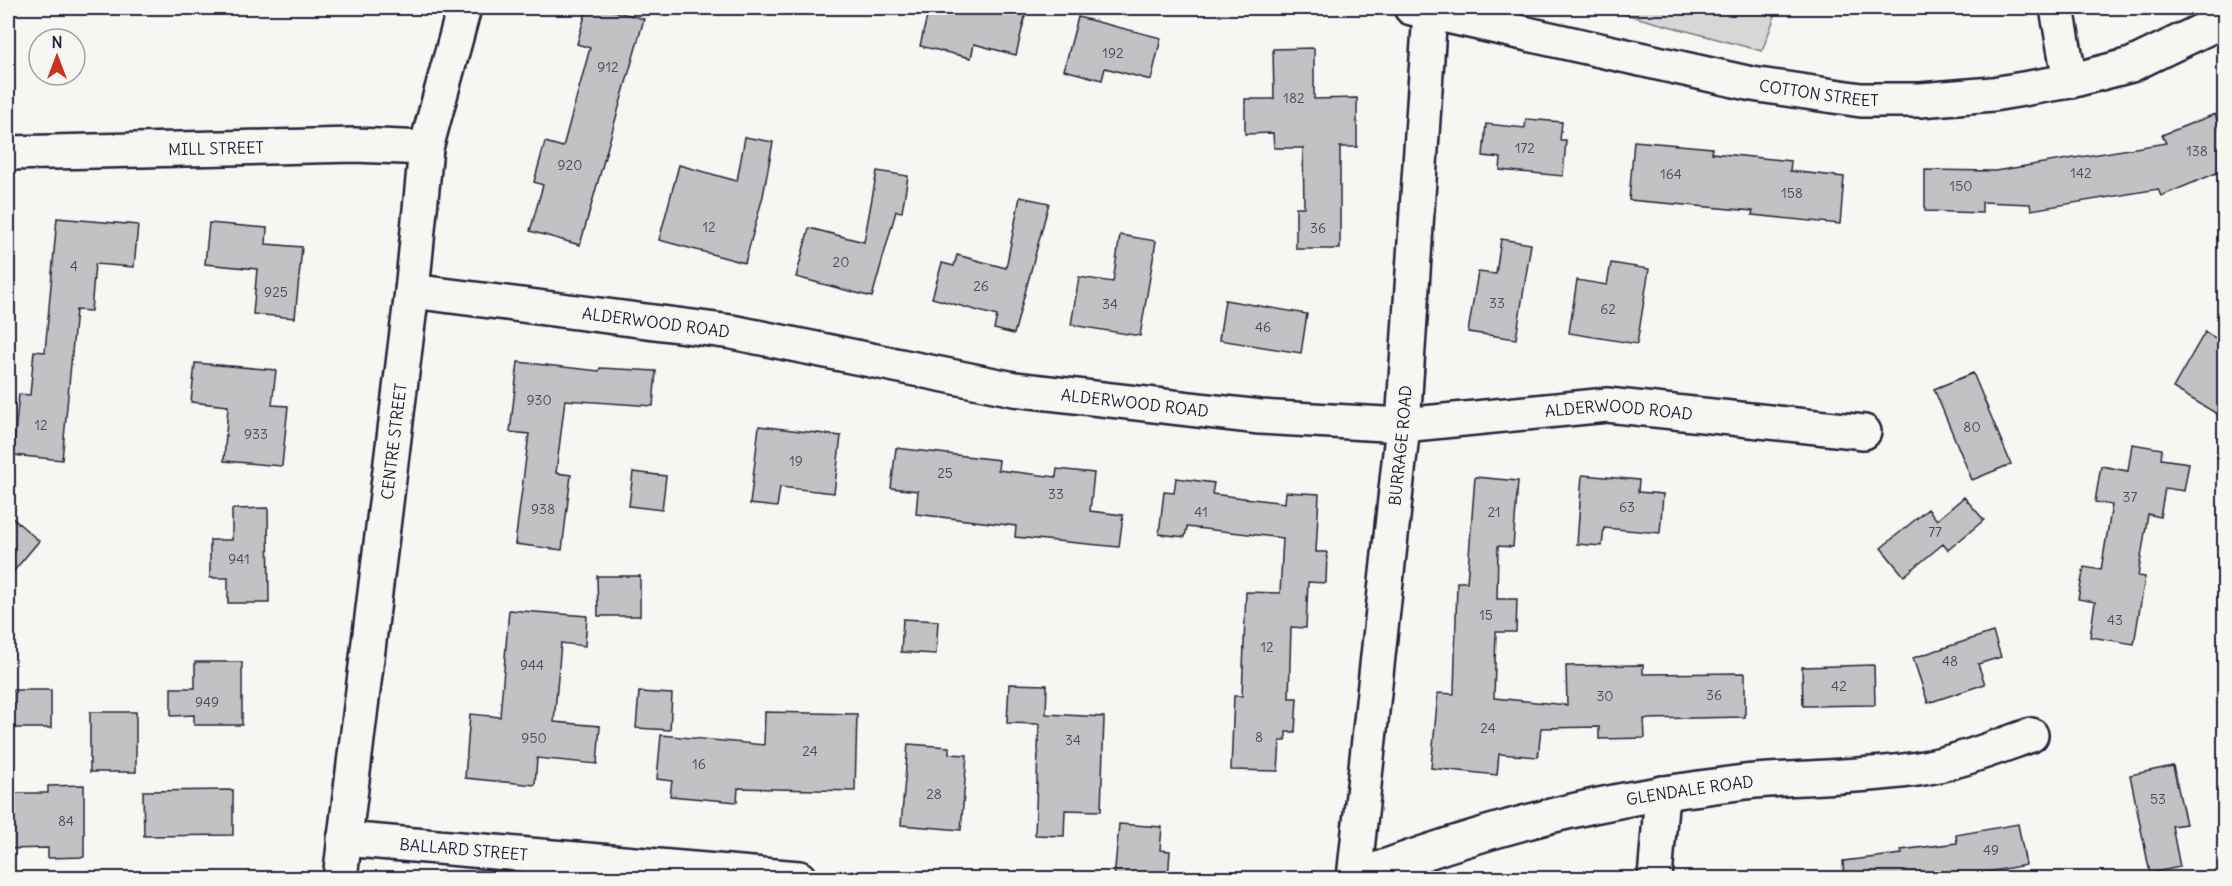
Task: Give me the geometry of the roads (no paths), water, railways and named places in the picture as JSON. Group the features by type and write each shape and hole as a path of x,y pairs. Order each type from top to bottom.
{"street":[{"name":"CENTRE STREET","path":"340,879 412,291 426,148 464,8"},
{"path":"2057,8 2070,81"},
{"name":"COTTON STREET","path":"1420,10 1752,84 1861,100 1920,100 1993,94 2070,81 2131,65 2224,20"},
{"name":"BURRAGE ROAD","path":"1354,878 1403,425 1420,10"},
{"name":"MILL STREET","path":"8,153 355,145 426,148"},
{"name":"ALDERWOOD ROAD","path":"412,291 732,332 1014,388 1260,417 1403,425 1607,405 1864,432"},
{"name":"GLENDALE ROAD","path":"1354,878 1517,824 1662,793 1754,781 1849,776 1920,768 1974,755 2031,735"},
{"path":"1655,879 1662,793"},
{"name":"BALLARD STREET","path":"344,838 799,879"}]}
